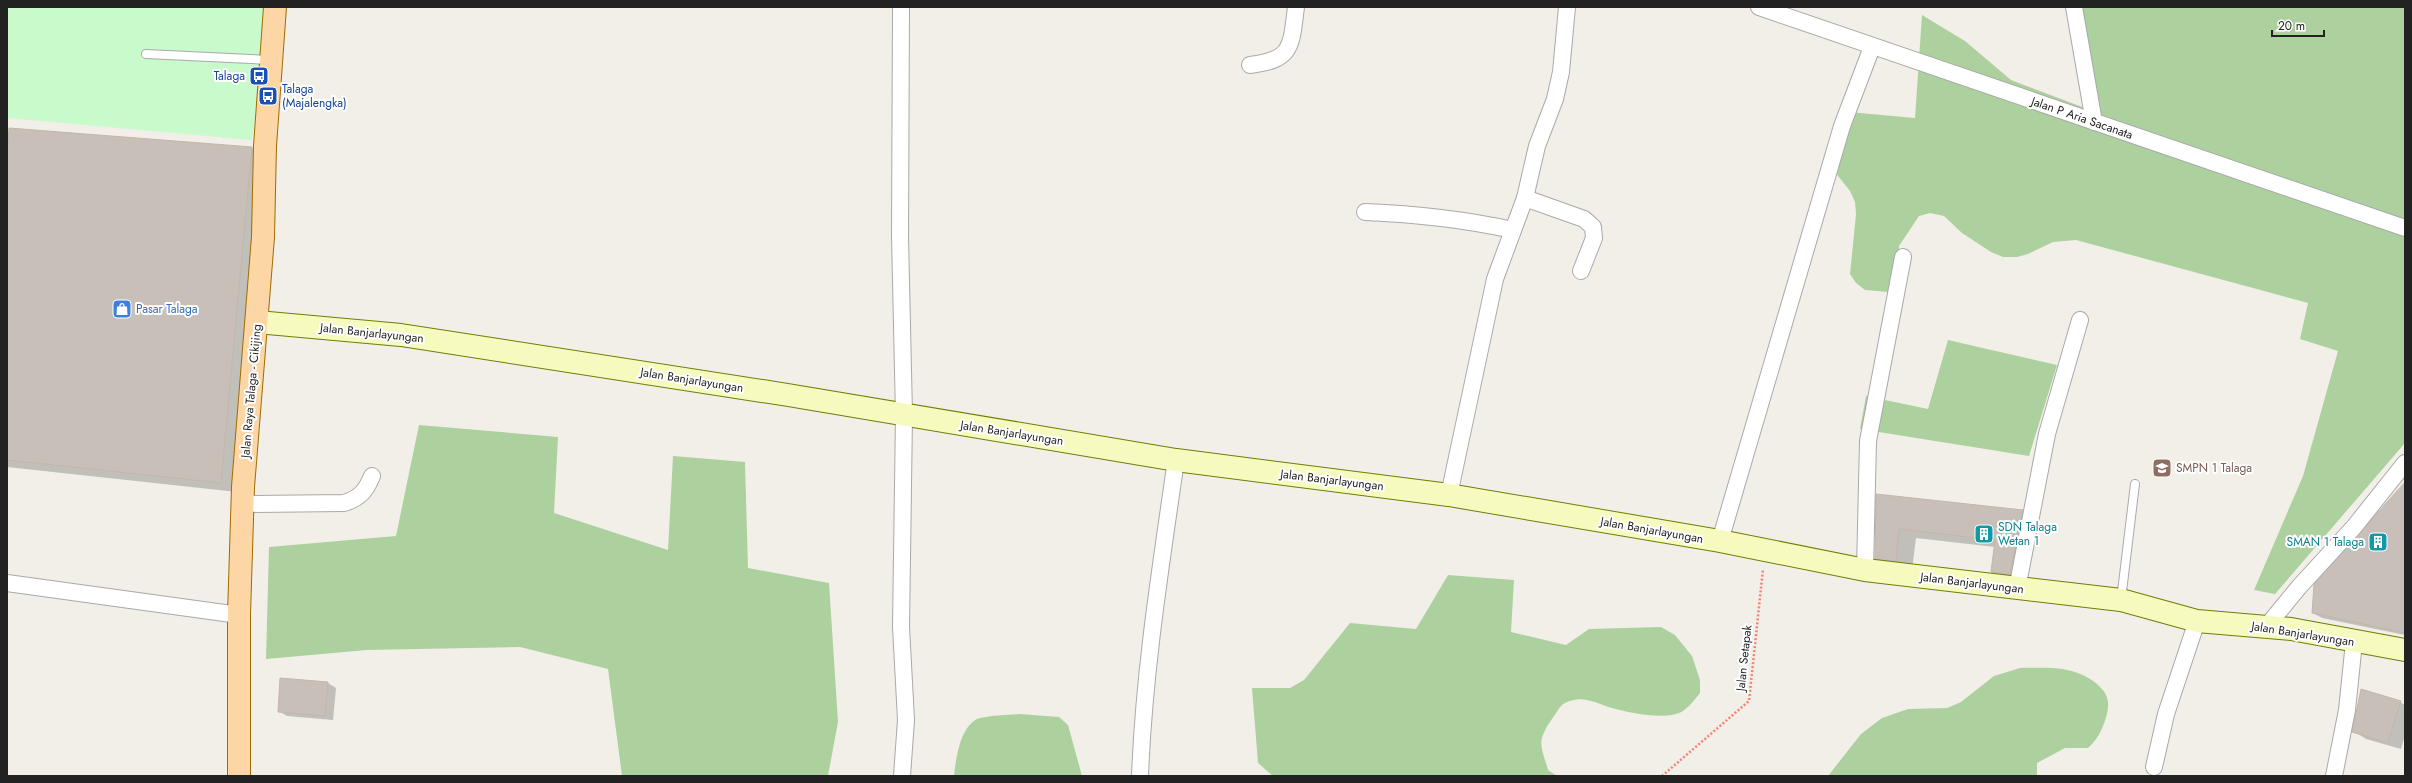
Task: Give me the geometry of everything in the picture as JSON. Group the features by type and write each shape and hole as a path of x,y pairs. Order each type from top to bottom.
{"main road":[{"name":"Jalan Raya Talaga - Cikijing","path":"240,776 239,616 243,504 257,322 275,7"}],"street":[{"path":"901,7 900,236 904,415 901,627 906,720 902,776"},
{"path":"1250,65 1271,62 1282,56 1292,32 1296,7"},
{"path":"1449,495 1495,279 1525,198 1537,146 1555,99 1561,72 1567,7"},
{"name":"Jalan P Aria Sacanata","path":"1760,7 1872,47 2405,228"},
{"path":"2074,7 2094,122"},
{"path":"1720,541 1842,126 1872,47"},
{"path":"1525,198 1584,219 1593,227 1594,238 1581,271"},
{"path":"1365,212 1423,214 1462,219 1513,230"},
{"path":"1865,570 1868,441 1902,257"},
{"path":"2017,589 2047,434 2080,320"},
{"name":"Jalan Banjarlayungan","path":"257,322 401,335 1176,460 1449,495 1720,541 1865,570 2121,600 2197,621 2267,626 2405,650"},
{"path":"1140,776 1142,732 1156,599 1176,460"},
{"path":"2267,626 2299,587 2354,527 2405,463"},
{"path":"243,504 344,503 356,499 366,491 372,476"},
{"path":"7,583 239,616"},
{"path":"2154,767 2166,714 2197,621"},
{"path":"2334,776 2347,710 2354,642"}],"lane":[{"path":"146,54 271,60"},
{"path":"2121,600 2135,484"}],"path":[{"name":"Jalan Setapak","path":"1662,776 1749,701 1765,550"}],"green space":[{"path":"7,7 269,7 252,140 7,118"},
{"path":"2079,7 2405,7 2405,443 2275,594 2254,590 2303,476 2338,351 2300,339 2308,303 2076,240 2053,242 2028,254 2017,257 2003,257 1991,252 1962,233 1944,216 1930,213 1919,216 1899,246 1899,271 1889,292 1865,290 1856,283 1850,274 1856,214 1855,202 1850,191 1835,172 1838,111 1915,118 1922,15 1965,41 2011,80 2098,113"},
{"path":"1948,340 2057,365 2029,456 1860,429 1866,396 1928,409"},
{"path":"419,425 558,437 554,513 668,550 673,456 745,462 748,568 829,583 838,722 828,776 622,776 608,669 520,647 367,650 266,659 269,547 396,536"},
{"path":"1448,575 1514,580 1511,632 1566,645 1589,629 1661,627 1675,635 1692,656 1700,680 1700,693 1683,711 1676,714 1658,716 1628,712 1583,699 1571,700 1563,704 1547,727 1541,744 1548,770 1557,776 1273,776 1258,763 1252,688 1290,688 1304,680 1350,623 1416,629"},
{"path":"2020,668 2051,668 2079,673 2097,684 2103,691 2108,701 2107,714 2100,732 2088,748 2065,748 2037,763 2037,776 1828,776 1861,734 1882,718 1908,709 1947,708 1961,702 1994,676"},
{"path":"1020,714 1059,717 1068,725 1082,776 954,776 960,743 968,727 973,722 985,717"}],"building":[{"name":"Pasar Talaga","path":"9,128 252,147 221,483 7,460 7,158"},
{"name":"SMAN 1 Talaga","path":"2405,482 2405,633 2312,613 2314,584"},
{"name":"SDN Talaga Wetan 1","path":"1876,494 2023,510 2010,574 1991,572 1995,540 1899,529 1896,561 1875,559"},
{"path":"280,678 328,682 325,716 278,712"},
{"path":"2361,689 2401,701 2388,743 2352,732"}],"place":[{"name":"Talaga","path":"259,76"},
{"name":"Talaga (Majalengka)","path":"268,96"},
{"name":"Pasar Talaga","path":"122,309"},
{"name":"SMPN 1 Talaga","path":"2162,468"},
{"name":"SDN Talaga Wetan 1","path":"1984,534"},
{"name":"SMAN 1 Talaga","path":"2378,542"}]}
